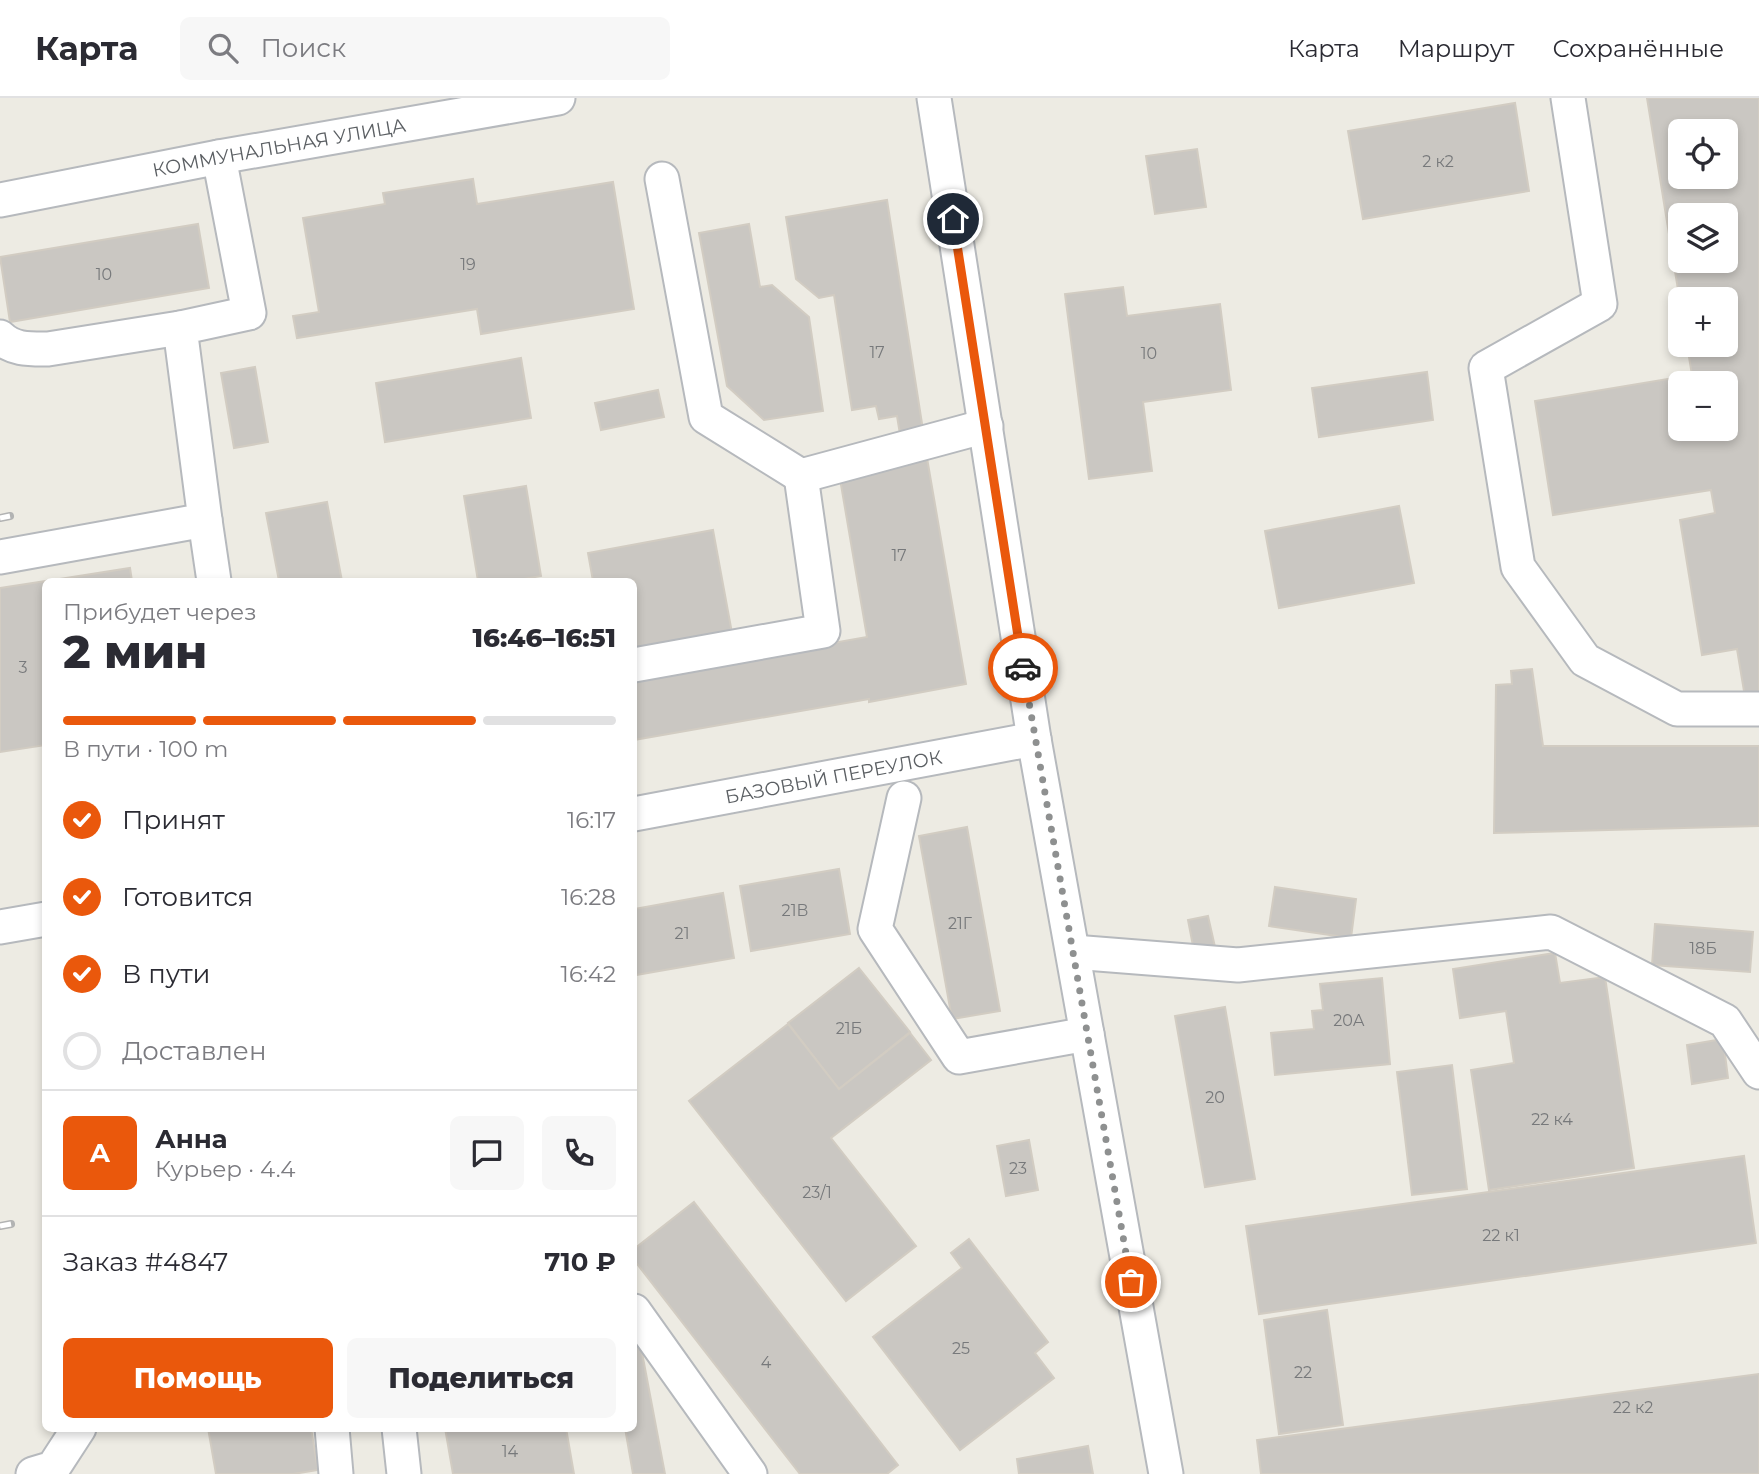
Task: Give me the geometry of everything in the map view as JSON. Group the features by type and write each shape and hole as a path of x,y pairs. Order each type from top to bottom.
{"street":[{"name":"КОММУНАЛЬНАЯ УЛИЦА","path":"0,200 219,157 558,98"},
{"path":"934,98 1034,739 1166,1474"},
{"path":"1568,98 1600,304 1486,368 1518,567 1585,660 1677,709 1759,709"},
{"path":"0,337 13,346 48,349 180,328 249,313 219,157"},
{"path":"662,180 706,416 801,475 986,426"},
{"path":"180,328 214,578"},
{"path":"637,664 822,631 801,475"},
{"path":"0,557 205,520"},
{"name":"БАЗОВЫЙ ПЕРЕУЛОК","path":"637,813 1034,739"},
{"path":"904,798 875,929 959,1057 1087,1034"},
{"path":"0,927 42,920"},
{"path":"1073,952 1238,965 1551,932 1725,1021 1759,1072"},
{"path":"637,1315 750,1474"},
{"path":"33,1474 53,1468 76,1432"},
{"path":"332,1432 336,1474"},
{"path":"399,1432 404,1474"}],"building":[{"path":"1647,98 1759,98 1759,695 1745,697 1737,649 1702,655 1680,520 1715,513 1711,490 1553,515 1535,401 1668,379 1668,441 1738,441 1738,371 1691,371 1689,357 1738,357 1738,287 1678,287 1675,273 1738,273 1738,203 1668,203 1668,228"},
{"path":"1515,103 1529,191 1363,219 1348,131"},
{"path":"1197,149 1206,207 1155,214 1146,156"},
{"path":"473,179 477,204 613,182 634,309 481,334 477,309 297,338 293,316 319,312 303,218 385,204 383,193"},
{"path":"887,200 923,430 900,434 897,416 879,419 876,406 852,410 834,295 819,298 796,279 786,217"},
{"path":"198,224 209,288 10,322 0,257"},
{"path":"749,224 760,287 772,285 809,317 823,411 764,420 727,386 699,233"},
{"path":"1123,287 1127,316 1220,304 1231,390 1143,402 1152,471 1089,479 1065,294"},
{"path":"521,358 531,418 385,442 376,383"},
{"path":"255,367 268,442 234,448 221,373"},
{"path":"1427,372 1433,420 1319,437 1312,388"},
{"path":"658,390 664,417 601,430 595,403"},
{"path":"927,458 966,684 637,739 637,677 867,637 839,473"},
{"path":"526,486 541,576 478,578 464,496"},
{"path":"327,502 341,578 278,578 266,513"},
{"path":"1399,506 1414,583 1279,608 1265,531"},
{"path":"713,530 732,633 637,650 637,578 592,578 588,553"},
{"path":"130,568 132,578 66,578"},
{"path":"42,582 42,746 0,752 0,588"},
{"path":"1532,669 1543,746 1759,746 1759,826 1494,833 1496,685 1512,684 1511,671"},
{"path":"967,827 1000,1011 952,1019 919,836"},
{"path":"839,869 850,934 751,951 740,886"},
{"path":"1275,887 1356,899 1351,938 1269,926"},
{"path":"723,893 734,958 637,975 637,908"},
{"path":"1208,916 1215,947 1194,951 1188,920"},
{"path":"1655,924 1753,932 1750,972 1652,965"},
{"path":"1555,953 1560,983 1605,977 1634,1168 1489,1190 1471,1070 1514,1063 1506,1011 1460,1018 1453,969"},
{"path":"859,968 910,1032 839,1089 788,1023"},
{"path":"1382,978 1390,1064 1275,1075 1271,1033 1314,1029 1312,1011 1323,1010 1320,984"},
{"path":"1225,1007 1255,1179 1205,1187 1175,1016"},
{"path":"788,1024 839,1089 910,1033 931,1060 831,1138 916,1246 846,1301 689,1101"},
{"path":"1723,1039 1728,1078 1692,1084 1687,1045"},
{"path":"1452,1065 1467,1189 1412,1195 1397,1072"},
{"path":"1029,1140 1038,1190 1006,1196 997,1146"},
{"path":"1744,1156 1756,1243 1259,1314 1246,1226"},
{"path":"694,1202 898,1465 887,1474 800,1474 637,1264 637,1247"},
{"path":"969,1239 1048,1342 1035,1353 1054,1378 960,1450 873,1337 962,1268 951,1253"},
{"path":"1327,1310 1343,1425 1279,1434 1264,1320"},
{"path":"637,1342 640,1342 665,1474 633,1474 626,1432 637,1432"},
{"path":"1759,1374 1759,1474 1261,1474 1257,1440"},
{"path":"209,1432 312,1432 318,1470 293,1474 216,1474"},
{"path":"446,1432 567,1432 574,1474 453,1474"},
{"path":"1088,1446 1093,1474 1019,1474 1017,1459"}],"railway":[{"path":"0,518 10,516"},
{"path":"0,1226 11,1224"}],"way so far":[{"path":"1023,668 1131,1282"}],"route":[{"path":"953,219 1023,668"}]}
